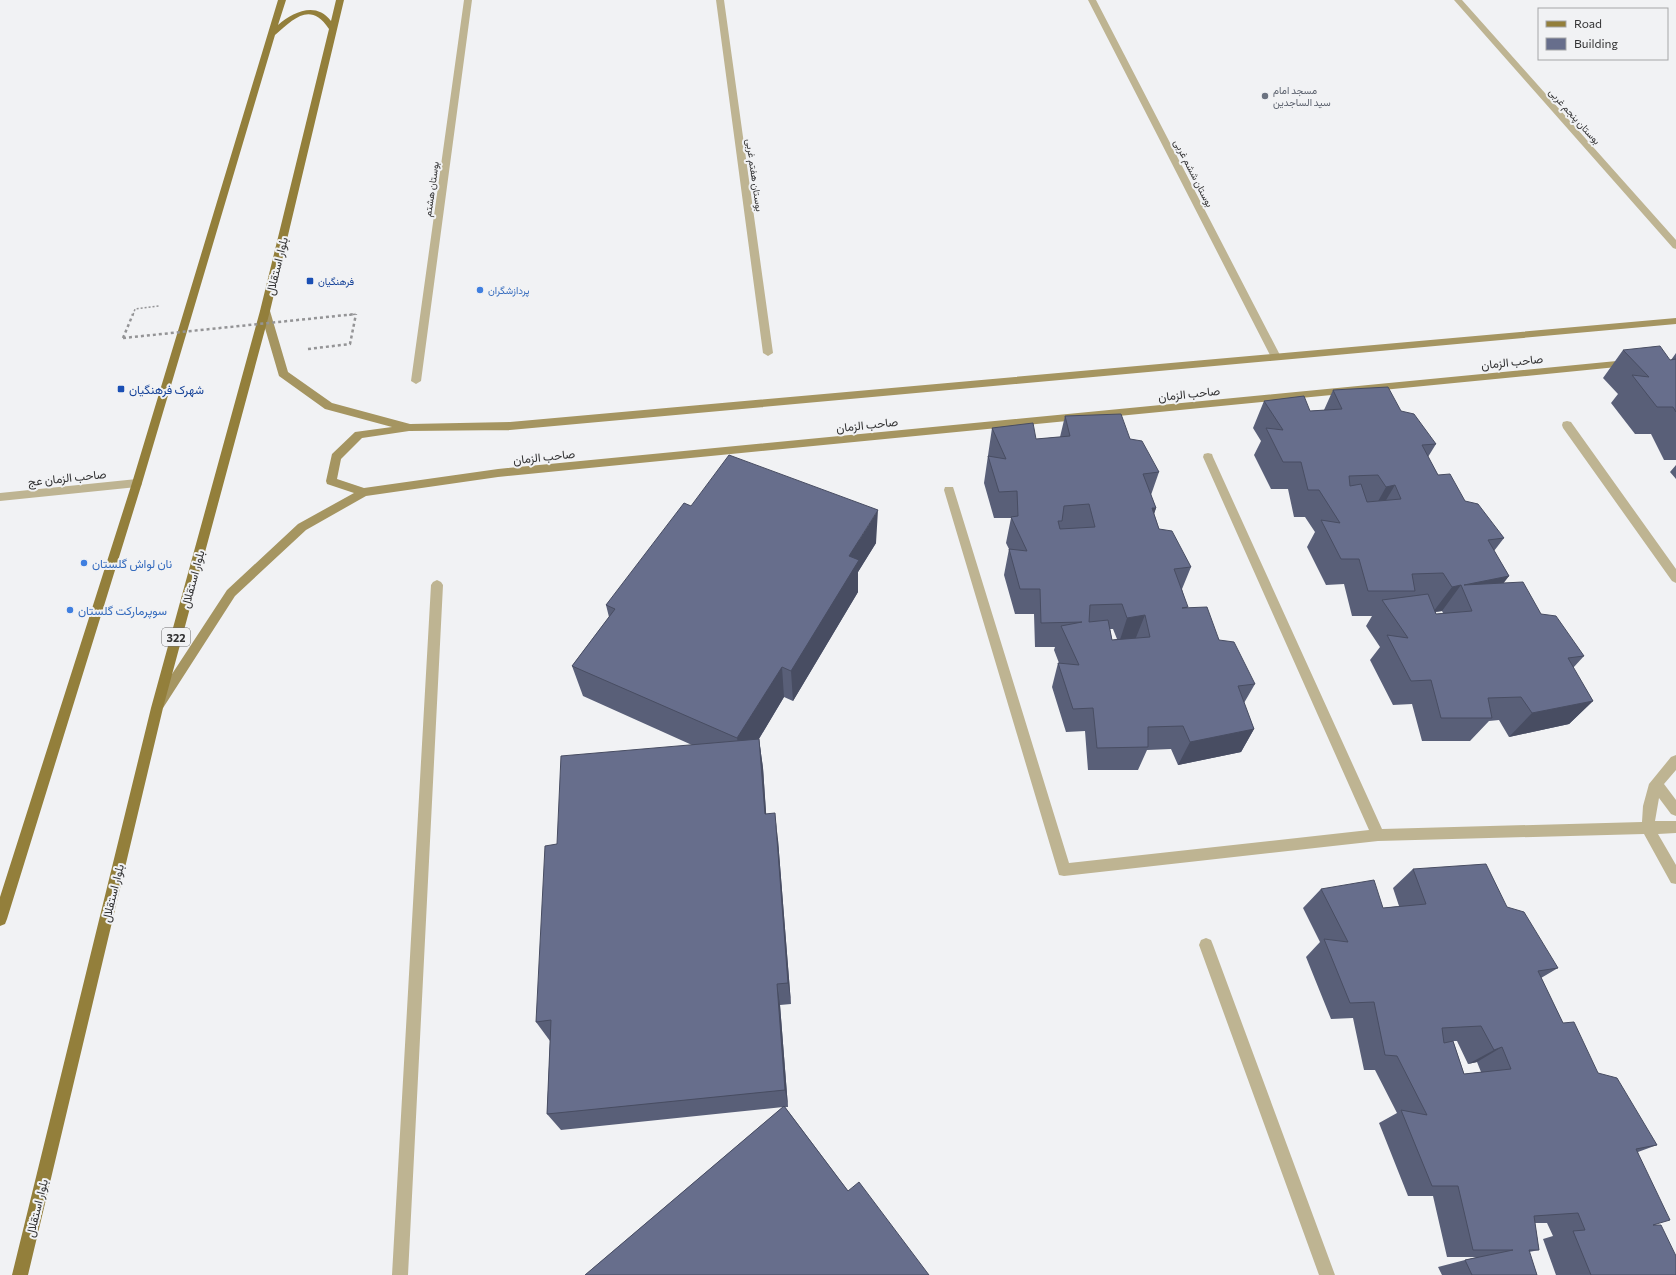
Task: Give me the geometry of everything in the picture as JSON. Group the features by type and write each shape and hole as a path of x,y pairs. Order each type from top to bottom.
{"main road":[{"path":"0,919 136,483 282,0"},
{"name":"بلوار استقلال","path":"20,1275 157,708 265,311 340,0"},
{"path":"272,34 294,16 307,11 322,15 333,29"},
{"name":"صاحب الزمان","path":"265,311 284,374 329,406 410,428 510,426 1676,321"},
{"name":"صاحب الزمان","path":"157,708 232,593 302,527 364,492 498,473 1636,362"},
{"path":"364,492 331,481 336,457 359,435 410,428"}],"street":[{"name":"بوستان هشتم","path":"416,381 468,0"},
{"name":"بوستان هفتم غربی","path":"720,0 768,353"},
{"name":"بوستان ششم غربی","path":"1092,0 1276,357"},
{"name":"بوستان پنجم غربی","path":"1458,0 1676,246"},
{"path":"1567,425 1676,578"},
{"path":"1208,457 1378,835"},
{"name":"صاحب الزمان عج","path":"0,497 136,483"},
{"path":"949,490 1064,870 1378,835 1676,827"},
{"path":"400,1275 436,585"},
{"path":"1676,761 1656,784 1650,806 1648,828 1676,878"},
{"path":"1656,784 1676,810"},
{"path":"1206,945 1327,1275"}],"path":[{"path":"135,309 123,338 356,314 350,344 277,354"}],"building":[{"path":"1660,346 1670,360 1676,359 1676,412 1673,407 1657,407 1632,375 1649,377 1623,350"},
{"path":"1388,387 1401,411 1414,414 1436,444 1422,445 1438,475 1450,474 1465,501 1478,504 1504,538 1488,540 1509,576 1464,585 1523,582 1541,614 1556,616 1584,656 1568,658 1593,701 1532,713 1521,697 1488,698 1492,718 1441,718 1431,680 1411,681 1387,635 1408,638 1382,600 1428,594 1436,614 1472,611 1461,585 1452,587 1443,573 1412,574 1415,591 1368,591 1359,559 1341,559 1321,520 1340,523 1319,490 1308,490 1301,462 1283,462 1266,428 1283,430 1264,401 1304,396 1310,411 1342,409 1333,390","holes":["1378,475 1386,487 1395,485 1401,499 1367,502 1361,484 1350,486 1349,476"]},
{"path":"1121,414 1130,439 1142,441 1159,472 1143,474 1156,508 1152,508 1159,529 1172,531 1191,567 1174,569 1188,607 1182,608 1207,607 1219,640 1234,642 1255,684 1238,686 1254,729 1190,742 1183,726 1148,727 1148,747 1097,748 1093,708 1073,709 1058,663 1079,665 1061,626 1082,622 1041,623 1040,589 1020,589 1009,549 1027,551 1011,517 1018,516 1017,491 999,492 988,456 1006,459 992,428 1033,423 1036,439 1070,436 1065,416","holes":["1089,504 1095,527 1060,529 1058,521 1062,521 1064,506","1122,604 1127,618 1145,615 1150,637 1112,640 1108,620 1089,622 1090,605"]},
{"path":"729,455 878,510 849,556 859,560 791,671 782,667 737,738 572,666 615,609 606,605 684,503 691,506"},
{"path":"759,739 765,814 775,813 788,983 777,984 785,1090 547,1114 551,1020 536,1022 545,846 557,844 561,756"},
{"path":"1486,864 1507,907 1524,912 1558,968 1538,971 1563,1023 1574,1022 1598,1073 1617,1078 1657,1145 1636,1149 1670,1220 1653,1225 1661,1225 1676,1256 1676,1275 1591,1275 1573,1231 1585,1230 1578,1213 1534,1216 1539,1250 1529,1250 1537,1275 1472,1275 1465,1260 1513,1250 1473,1250 1458,1186 1432,1186 1401,1110 1427,1115 1397,1056 1385,1055 1374,1002 1350,1003 1324,939 1348,942 1321,889 1374,880 1383,908 1426,904 1413,869","holes":["1481,1026 1494,1050 1502,1047 1511,1069 1464,1074 1453,1041 1444,1043 1442,1028"]},
{"path":"784,1106 848,1191 859,1182 929,1275 585,1275"}],"place":[{"name":"مسجد امام سید الساجدین","path":"1265,96"},
{"name":"فرهنگیان","path":"310,281"},
{"name":"پردازشگران","path":"480,290"},
{"name":"شهرک فرهنگیان","path":"121,389"},
{"name":"نان لواش گلستان","path":"84,563"},
{"name":"سوپرمارکت گلستان","path":"70,610"}]}
